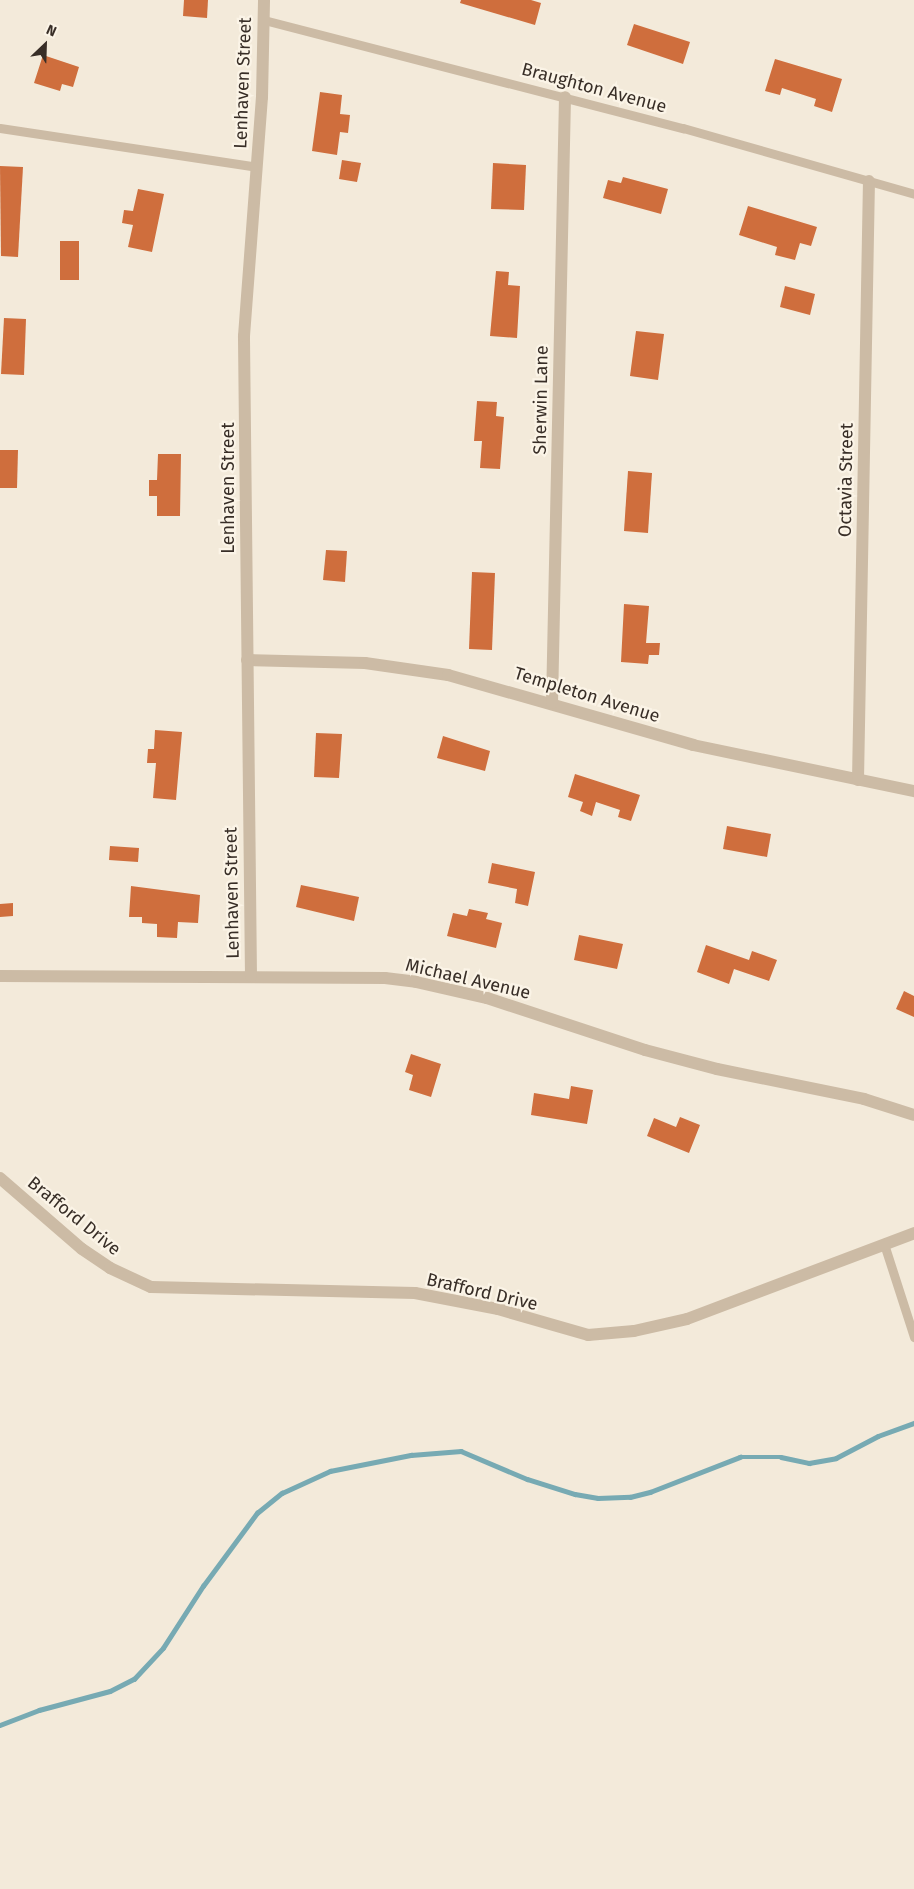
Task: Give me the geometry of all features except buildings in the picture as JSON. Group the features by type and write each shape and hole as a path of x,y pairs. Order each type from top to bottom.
{"street":[{"name":"Lenhaven Street","path":"250,976 244,336 257,167 264,0"},
{"name":"Sherwin Lane","path":"552,703 565,97"},
{"name":"Octavia Street","path":"858,780 869,181"},
{"name":"Templeton Avenue","path":"247,660 395,666 491,685 693,745 914,791"},
{"name":"Michael Avenue","path":"0,976 384,978 425,984 488,998 646,1050 717,1069 864,1099 914,1115"},
{"name":"Brafford Drive","path":"0,1178 82,1249 110,1268 151,1287 415,1293 498,1310 588,1335 634,1331 687,1319 914,1233"}],"lane":[{"name":"Braughton Avenue","path":"264,20 565,97 914,194"},
{"path":"0,128 257,167"},
{"path":"884,1244 914,1337"}],"waterway":[{"path":"0,1725 39,1710 110,1691 134,1679 163,1648 203,1586 257,1513 282,1493 330,1471 411,1455 461,1451 527,1479 575,1494 598,1498 630,1497 650,1492 740,1457 781,1457 809,1463 836,1458 878,1436 914,1423"}]}
